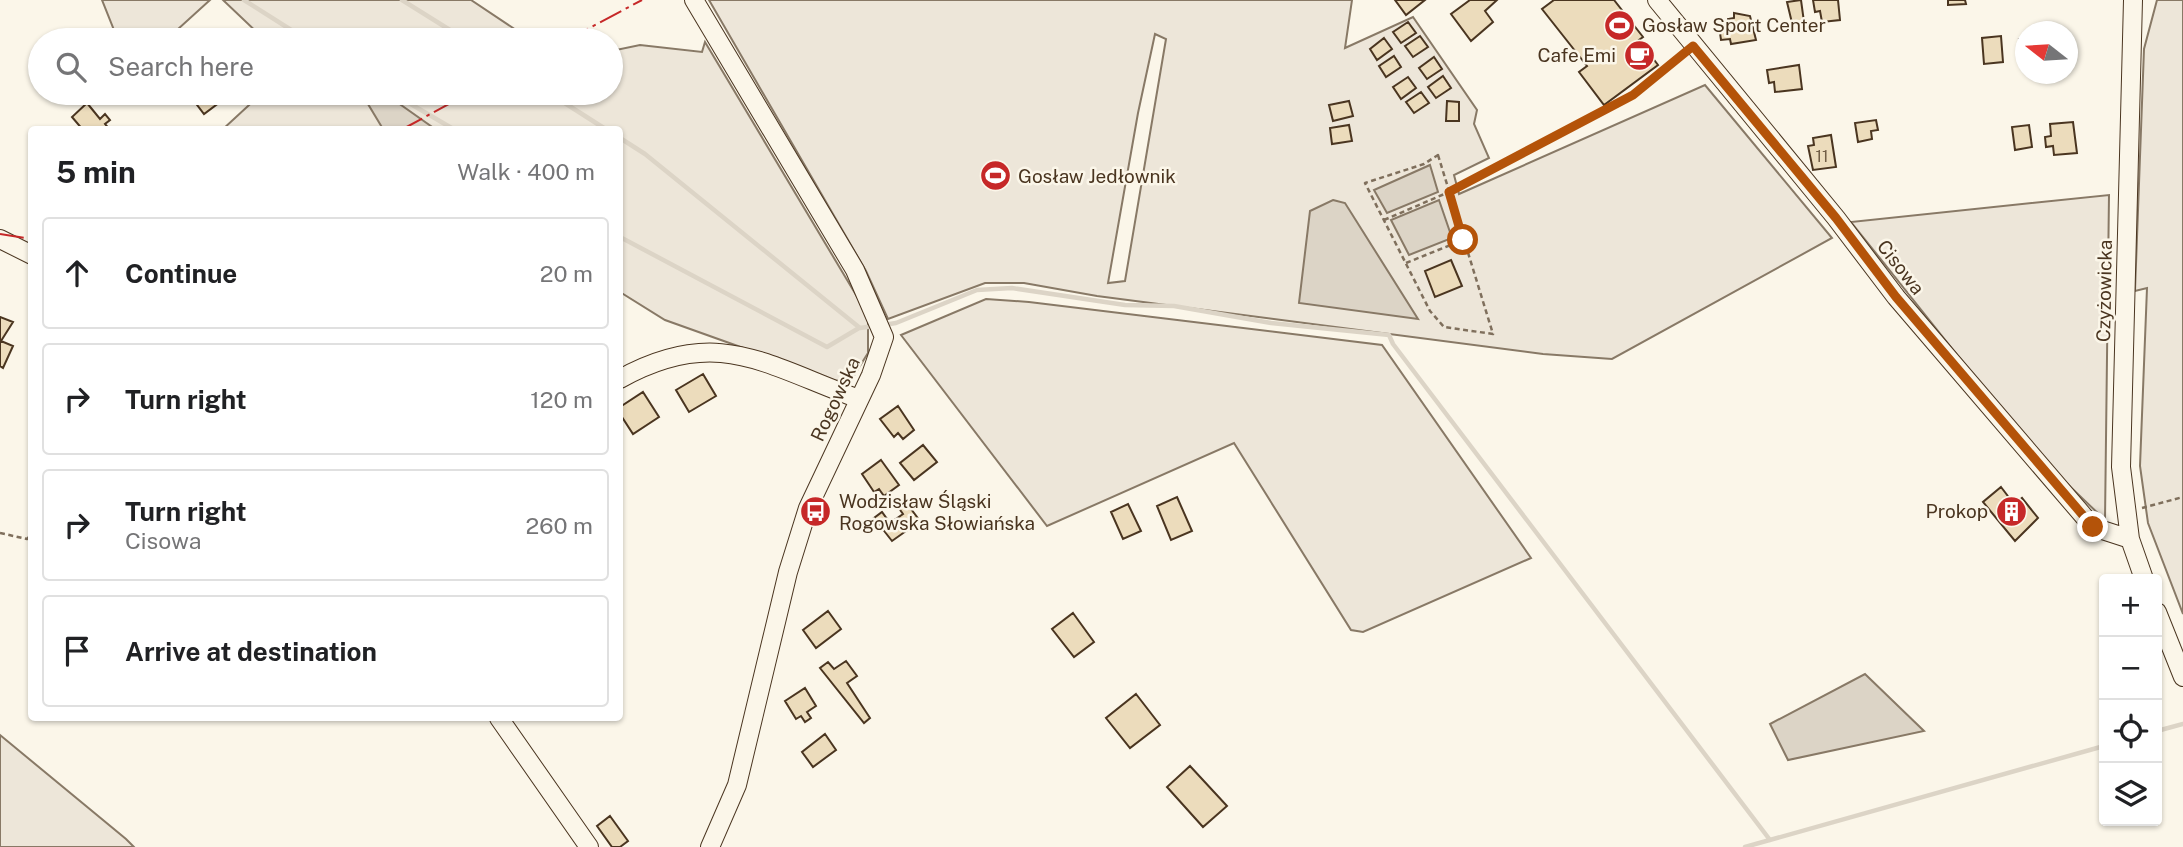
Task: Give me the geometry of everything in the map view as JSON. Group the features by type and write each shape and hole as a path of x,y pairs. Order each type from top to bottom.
{"street":[{"name":"Rogowska","path":"694,0 855,270 878,317 884,337 859,399 808,508 788,572 737,785 710,847"},
{"name":"Cisowa","path":"1657,0 1836,218 1896,297 2093,527 2130,539"},
{"name":"Czyżowicka","path":"2133,0 2121,467 2130,539 2142,574"},
{"path":"0,239 28,253"},
{"path":"623,378 668,357 698,351 730,352 859,399"},
{"path":"2162,624 2183,677"},
{"path":"501,721 589,847"}],"path":[{"path":"1384,220 1449,192 1633,95 1693,46"},
{"path":"1438,155 1449,192 1493,334 1444,327 1430,311 1365,183 1424,164 1438,155"},
{"path":"1406,263 1463,240"},
{"path":"2125,513 2183,497"},
{"path":"0,533 28,538"}],"shaded area":[{"path":"102,0 210,0 179,28 113,28"},
{"path":"223,0 471,0 513,28 252,28"},
{"path":"709,0 1352,0 1345,48 1413,17 1477,110 1474,124 1489,158 1454,175 1459,194 1705,85 1832,238 1612,359 1543,354 1097,296 1024,283 985,283 888,319 866,271","holes":["1155,34 1166,39 1125,281 1108,283"]},
{"path":"2157,0 2183,0 2183,614 2148,523 2140,466 2147,288 2135,291 2144,49"},
{"path":"705,42 868,315 868,353 853,377 836,381 665,320 623,294 623,126 226,126 249,105 623,105 623,49 640,45 702,52"},
{"path":"369,105 401,105 431,126 381,126"},
{"path":"1430,165 1438,192 1387,213 1374,190"},
{"path":"2109,195 2105,520 2037,455 1851,222"},
{"path":"1333,200 1345,203 1418,319 1299,303 1310,211"},
{"path":"1439,200 1452,238 1409,255 1391,220"},
{"path":"986,299 1382,345 1531,558 1363,632 1351,630 1234,443 1047,526 901,335"},
{"path":"1865,674 1924,731 1788,760 1770,724"},
{"path":"0,735 126,839 134,847 0,847"}],"building":[{"path":"1395,0 1425,0 1406,15"},
{"path":"1470,0 1497,0 1485,11 1493,22 1471,41 1451,14"},
{"path":"1554,0 1614,0 1643,37 1639,40 1658,65 1604,105 1579,72 1587,66 1542,9"},
{"path":"1801,0 1804,22 1792,23 1787,2"},
{"path":"1813,0 1838,0 1840,20 1822,22 1820,11 1815,12"},
{"path":"1948,0 1965,0 1966,4 1948,5"},
{"path":"1734,13 1750,16 1756,40 1731,44 1730,39 1721,40 1719,26 1728,24 1728,19 1734,18"},
{"path":"1408,22 1416,33 1401,43 1393,32"},
{"path":"1420,36 1428,47 1413,57 1405,46"},
{"path":"2001,36 2003,62 1984,64 1982,38"},
{"path":"1384,38 1392,49 1377,60 1370,49"},
{"path":"1394,56 1401,67 1386,77 1379,66"},
{"path":"1434,57 1442,69 1427,79 1419,68"},
{"path":"1799,65 1802,89 1775,92 1774,82 1769,83 1767,70"},
{"path":"1443,76 1451,88 1436,98 1428,87"},
{"path":"1408,77 1416,88 1401,99 1393,87"},
{"path":"1421,92 1429,103 1414,113 1406,102"},
{"path":"1349,101 1353,116 1333,121 1329,105"},
{"path":"1447,101 1459,102 1459,121 1446,121"},
{"path":"85,105 89,105 100,119 105,114 110,120 105,124 107,126 80,126 72,117"},
{"path":"197,105 216,105 204,114"},
{"path":"1876,120 1878,130 1871,131 1872,139 1858,142 1855,123"},
{"path":"2073,122 2077,153 2054,155 2053,146 2046,147 2045,137 2051,136 2050,124"},
{"path":"1349,125 1352,141 1332,144 1330,128"},
{"path":"2029,125 2032,147 2015,150 2012,127"},
{"path":"1831,135 1836,167 1813,170 1808,146 1814,145 1813,138"},
{"path":"1451,260 1462,286 1435,297 1425,271"},
{"path":"0,317 13,322 1,341 13,346 3,368 0,366"},
{"path":"703,374 716,396 689,412 676,390"},
{"path":"643,392 659,417 633,434 623,419 623,405"},
{"path":"898,406 914,430 903,439 898,433 894,437 880,419"},
{"path":"923,445 937,462 914,480 900,463"},
{"path":"881,460 899,485 884,496 879,489 874,492 862,474"},
{"name":"Prokop","path":"2001,487 2014,504 2022,498 2038,518 2015,541 1983,502"},
{"path":"1177,497 1192,531 1171,540 1157,506"},
{"path":"905,501 920,521 892,541 874,518 882,512 890,523 903,514 898,507"},
{"path":"1128,504 1141,531 1123,539 1111,512"},
{"path":"828,611 841,629 816,648 803,630"},
{"path":"1073,613 1094,642 1074,657 1052,629"},
{"path":"846,661 857,676 847,683 870,718 864,723 820,668 828,662 834,669"},
{"path":"805,688 816,706 807,712 811,718 805,722 801,716 796,719 785,701"},
{"path":"1136,694 1160,725 1130,748 1106,718"},
{"path":"825,734 836,750 813,767 802,752"},
{"path":"1190,766 1227,806 1203,827 1167,787"},
{"path":"610,816 628,841 620,847 612,847 597,826"}],"waterway":[{"path":"244,0 288,28"},
{"path":"402,0 447,28"},
{"path":"412,105 448,126"},
{"path":"568,105 601,126"},
{"path":"623,140 645,154 860,328 874,326"},
{"path":"623,239 827,347 859,328"},
{"path":"883,325 896,323 977,290 1012,288 1125,305 1174,306 1271,323 1389,335 1393,344 1770,840"},
{"path":"2162,730 2183,724"},
{"path":"1745,847 2099,747"}],"power":[{"path":"590,28 642,0"},
{"path":"408,126 447,105"},
{"path":"0,234 28,238"}],"place":[{"name":"Gosław Sport Center","path":"1619,25"},
{"name":"Cafe Emi","path":"1639,55"},
{"name":"Gosław Jedłownik","path":"995,176"},
{"name":"Prokop","path":"2011,511"},
{"name":"Wodzisław Śląski Rogowska Słowiańska","path":"816,512"}],"route":[{"path":"1463,240 1449,192 1633,95 1693,46 1836,218 1896,297 2093,527"}]}
